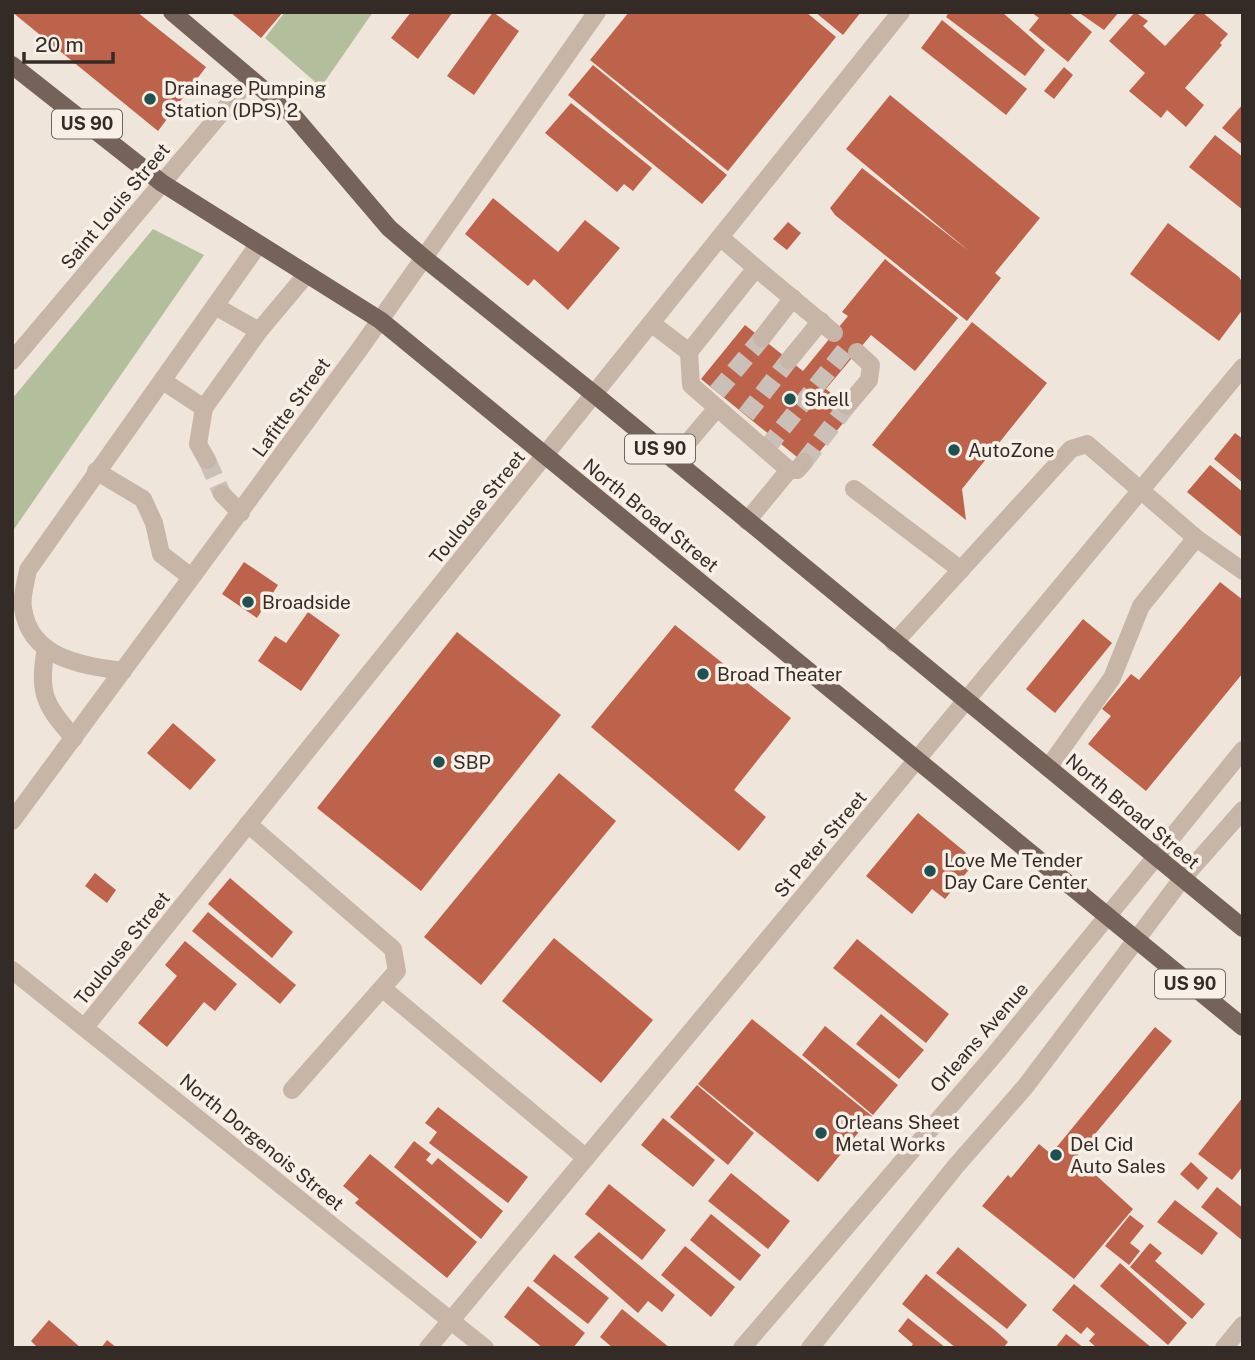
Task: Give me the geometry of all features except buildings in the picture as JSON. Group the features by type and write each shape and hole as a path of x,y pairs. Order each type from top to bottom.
{"main road":[{"name":"North Broad Street","path":"182,15 250,79 291,113 389,228 594,394 965,703 1243,928"},
{"name":"North Broad Street","path":"12,65 162,183 380,320 1243,1027"}],"street":[{"name":"Lafitte Street","path":"12,821 241,513 597,12"},
{"name":"Toulouse Street","path":"85,1027 901,12"},
{"name":"Saint Louis Street","path":"12,361 250,79"},
{"path":"720,237 828,327 789,360"},
{"path":"122,671 72,663 46,648 30,631 22,607 28,570 258,245"},
{"path":"747,522 796,466 742,420 691,386 689,352 756,268"},
{"path":"207,460 198,444 204,408 259,331 306,275"},
{"path":"762,338 793,298"},
{"path":"215,306 259,331"},
{"path":"651,323 689,352"},
{"path":"847,406 869,380 871,365 857,352"},
{"name":"St Peter Street","path":"428,1348 1243,367"},
{"path":"163,381 204,408"},
{"path":"673,460 714,400"},
{"path":"894,643 1070,449 1087,443 1196,537 1243,571"},
{"path":"96,471 143,499 154,523 161,554 191,577"},
{"path":"854,489 961,570"},
{"path":"222,494 241,513"},
{"path":"1048,768 1112,678 1142,607 1196,537"},
{"path":"46,648 40,680 51,713 74,738"},
{"name":"Orleans Avenue","path":"742,1348 995,1054 1243,750"},
{"path":"810,1348 955,1167 1025,1087 1182,879 1242,813"},
{"path":"248,824 393,949 397,971 292,1090"},
{"name":"North Dorgenois Street","path":"12,970 485,1348"},
{"path":"382,988 586,1158"},
{"path":"1224,1348 1243,1325"}],"green space":[{"path":"285,12 373,12 321,87 265,38"},
{"path":"153,229 204,255 12,532 12,399"}],"tunnel":[{"path":"717,392 762,338"},
{"path":"766,449 849,345"},
{"path":"746,415 789,360"},
{"path":"804,462 847,406"},
{"path":"207,460 222,494"}],"place":[{"name":"Drainage Pumping Station (DPS) 2","path":"150,99"},
{"name":"Shell","path":"790,399"},
{"name":"AutoZone","path":"954,450"},
{"name":"Broadside","path":"248,602"},
{"name":"Broad Theater","path":"703,674"},
{"name":"SBP","path":"439,762"},
{"name":"Love Me Tender Day Care Center","path":"930,871"},
{"name":"Orleans Sheet Metal Works","path":"821,1133"},
{"name":"Del Cid Auto Sales","path":"1056,1155"}]}
